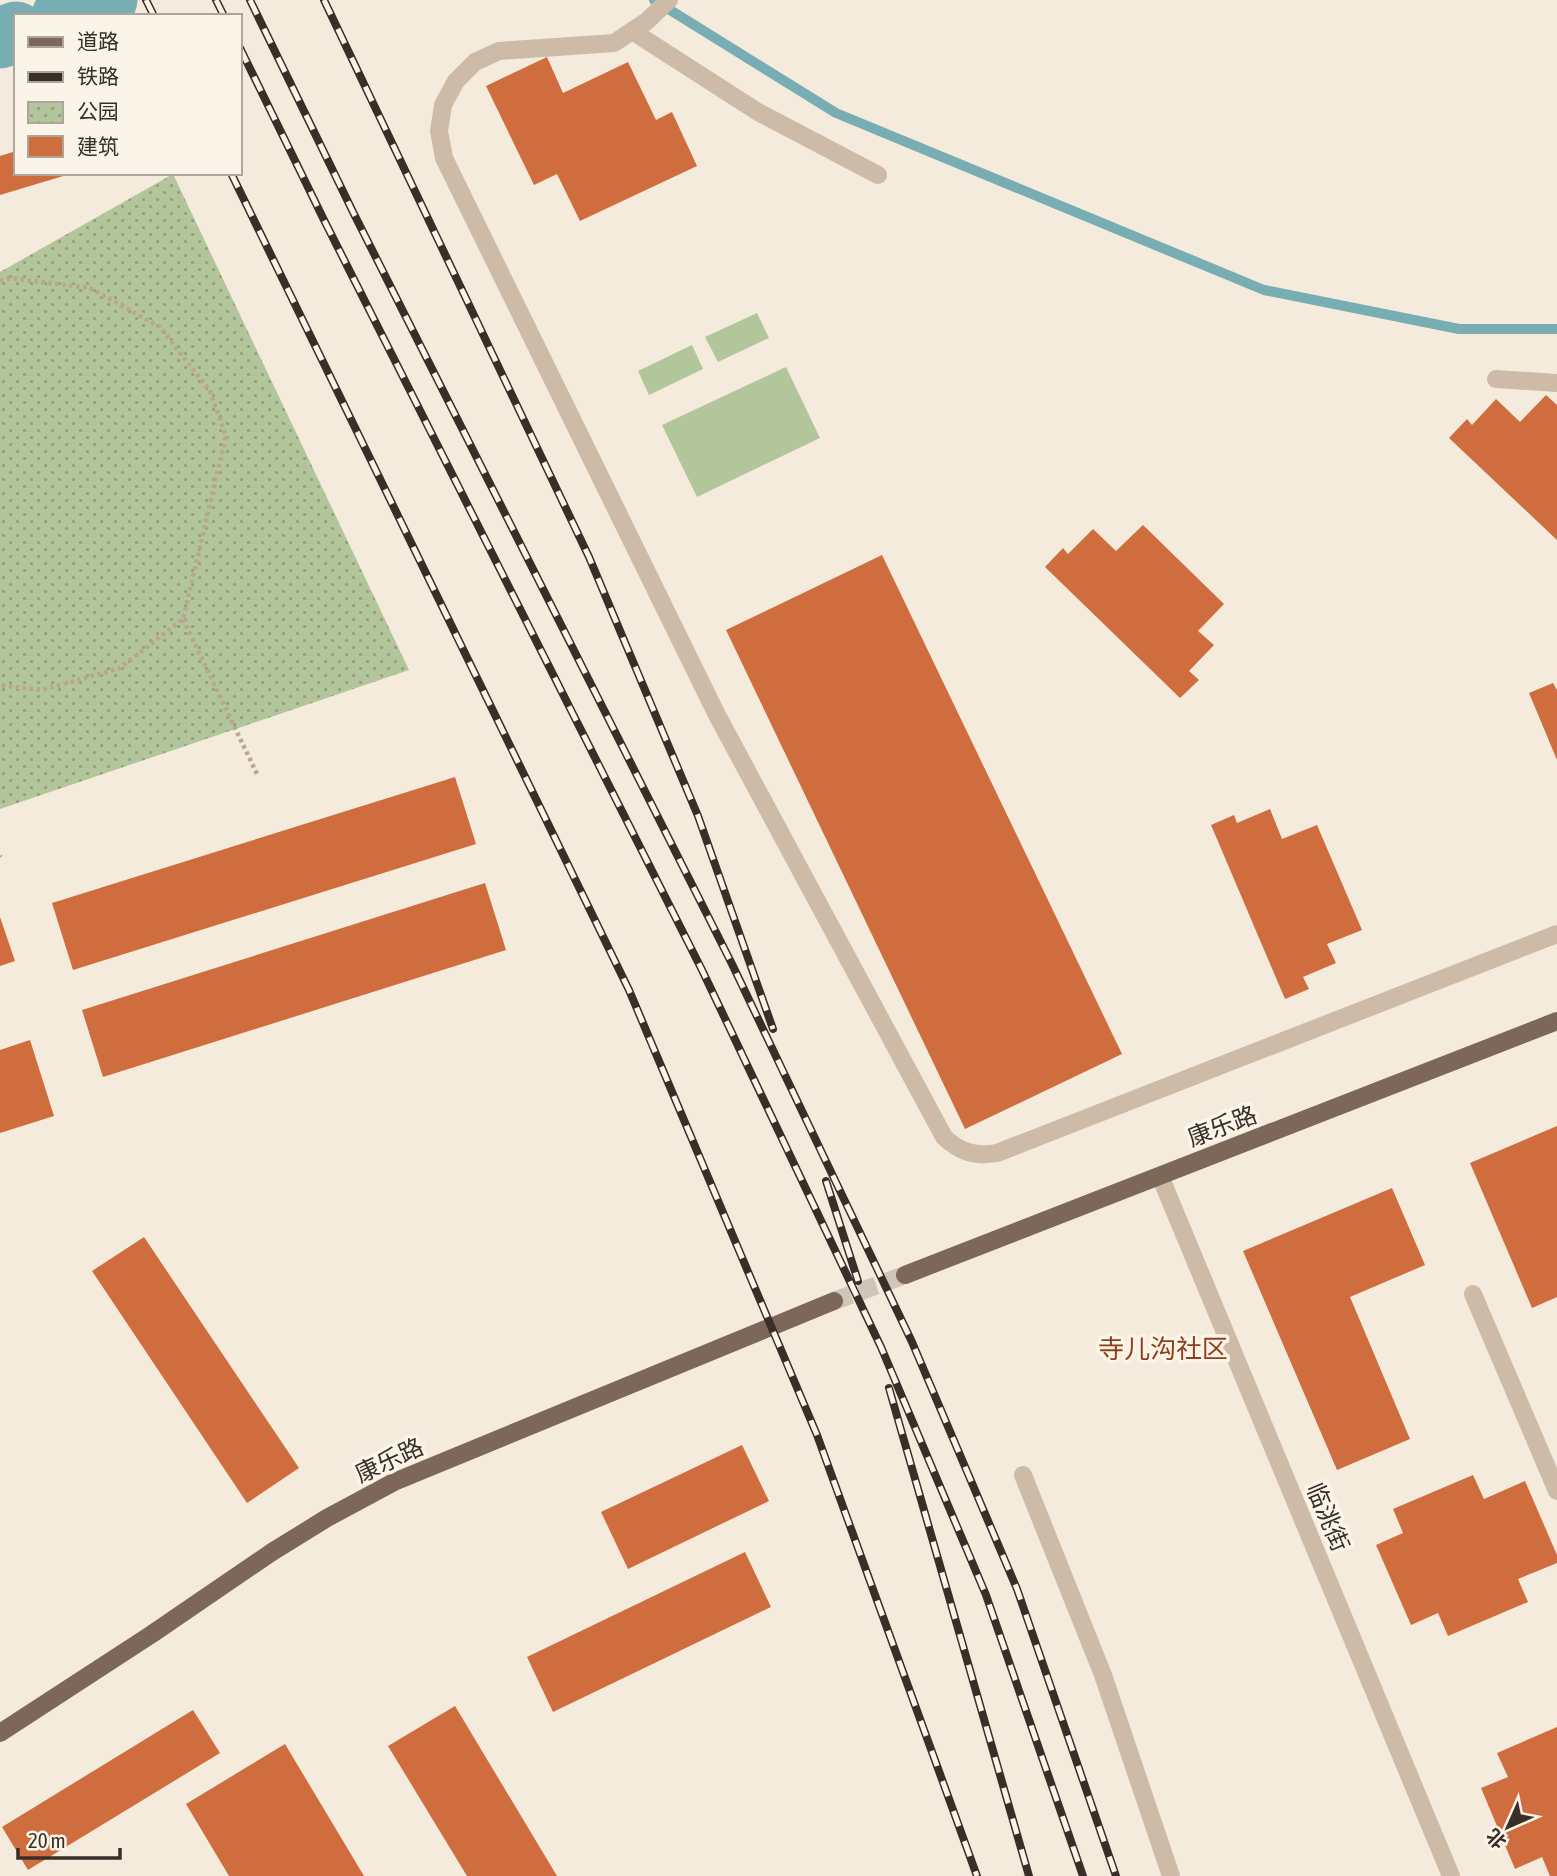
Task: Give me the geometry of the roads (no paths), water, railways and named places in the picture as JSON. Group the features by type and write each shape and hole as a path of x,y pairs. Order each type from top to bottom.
{"main road":[{"name":"康乐路","path":"905,1275 1557,1021"},
{"name":"康乐路","path":"0,1733 272,1552 327,1518 394,1482 834,1301"}],"street":[{"path":"669,0 640,26 614,43 499,51 475,62 456,81 443,105 439,131 444,158 717,715 944,1137 953,1145 975,1155 996,1153 1557,934"},
{"path":"640,26 758,112 878,175"},
{"path":"1496,379 1557,383"},
{"name":"临洮街","path":"1160,1176 1451,1876"},
{"path":"1473,1294 1557,1491"},
{"path":"1023,1475 1103,1675 1171,1876"}],"waterway":[{"path":"68,14 107,0"},
{"path":"654,0 836,113 1264,290 1459,329 1557,329"},
{"path":"0,38 14,33"}],"tunnel":[{"path":"834,1301 905,1275"}],"railway":[{"path":"146,0 153,14"},
{"path":"216,0 223,14"},
{"path":"250,0 354,214 732,964 912,1342 1017,1589 1116,1876"},
{"path":"324,0 589,557 698,816 773,1029"},
{"path":"242,52 702,970 881,1347 986,1595 1083,1876"},
{"path":"232,175 629,990 817,1435 977,1876"},
{"path":"826,1181 858,1281"},
{"path":"889,1388 1029,1876"}],"district":[{"name":"寺儿沟社区","path":"1163,1349"}]}
